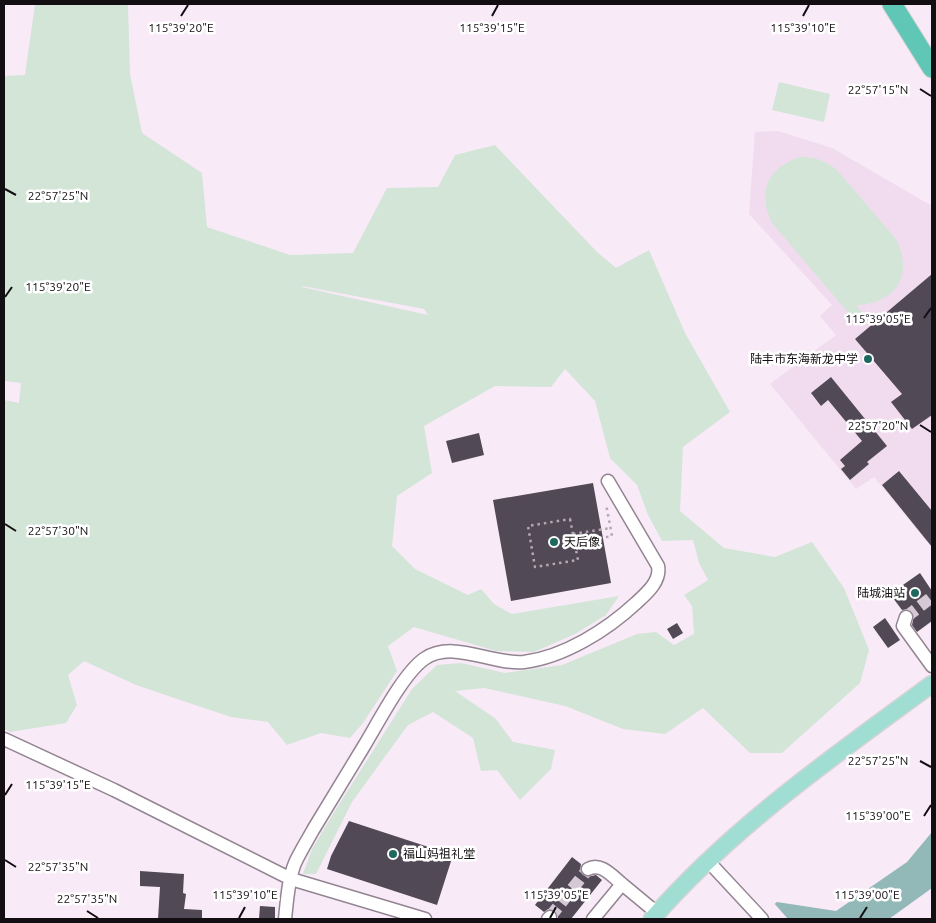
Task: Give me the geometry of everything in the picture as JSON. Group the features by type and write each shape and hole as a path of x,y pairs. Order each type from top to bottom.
{"highway":[{"path":"892,4 932,68"}],"main road":[{"path":"654,916 708,861 809,775 932,684"}],"street":[{"path":"285,919 295,864 328,805 404,681 423,659 436,652 449,650 502,662 524,662 551,656 598,632 630,609 646,594 660,572 610,484"},
{"path":"906,617 903,623 904,629 932,666"},
{"path":"4,739 114,790 291,880 425,919"},
{"path":"708,861 762,919"},
{"path":"588,869 595,866 602,868 622,884 654,916"},
{"path":"594,919 622,884"}],"path":[{"path":"574,543 612,536 604,489 610,484"},
{"path":"570,519 574,543 578,560 535,567 528,526 570,519"},
{"path":"573,534 611,528"}],"shaded area":[{"path":"35,4 128,4 130,74 142,133 202,173 207,227 290,255 353,253 387,188 438,187 455,155 495,145 597,252 616,268 649,250 685,333 730,412 683,447 680,511 724,548 775,557 812,542 844,588 869,650 860,683 782,753 750,753 703,708 665,734 623,729 565,706 484,688 455,691 496,719 513,742 555,750 551,769 520,800 497,770 481,771 473,738 433,712 408,725 352,802 316,874 303,874 312,849 412,689 437,665 461,663 505,673 562,665 637,634 656,632 674,645 694,634 692,606 684,595 708,580 699,563 693,540 662,541 648,515 637,485 610,458 595,401 565,369 551,387 495,386 424,426 432,473 397,496 392,546 415,569 468,595 481,589 494,604 512,614 619,596 606,615 575,634 534,652 496,651 414,627 388,646 397,671 363,723 350,738 321,733 287,745 268,722 231,717 136,685 84,661 68,675 77,705 66,723 10,732 4,729 4,400 19,403 21,383 4,381 4,76 25,75","holes":["302,286 424,309 428,315"]},
{"path":"779,82 830,94 824,122 772,110"},
{"name":"陆丰市东海新龙中学","path":"778,131 832,148 932,206 932,538 927,542 874,477 856,489 770,384 836,335 820,316 832,305 749,214 755,132"},
{"path":"800,157 819,160 837,170 896,239 901,252 902,276 898,285 882,299 856,305 865,316 857,323 772,223 768,212 765,201 768,182 780,168"},
{"path":"932,832 932,888 889,919 756,919 777,902 836,911 907,862"}],"pier":[{"path":"773,902 788,919 753,919 754,917"}],"building":[{"path":"932,274 932,415 912,429 891,402 902,394 855,339"},
{"path":"831,377 887,446 867,462 869,464 850,480 841,469 845,466 840,460 862,441 828,400 821,406 811,393"},
{"path":"479,433 484,455 452,463 446,441"},
{"path":"899,471 932,511 932,547 882,485"},
{"path":"593,483 611,583 511,601 493,500"},
{"path":"920,573 932,591 932,621 917,632 912,625 914,616 912,612 908,609 902,610 890,594"},
{"path":"885,618 900,640 888,648 873,627"},
{"path":"677,623 683,633 673,639 667,629"},
{"name":"福山妈祖礼堂","path":"349,821 453,855 437,905 327,869 331,856"},
{"path":"572,857 581,864 580,871 583,875 587,877 596,875 602,880 571,919 558,919 558,914 555,911 548,909 544,912 535,905"},
{"path":"140,871 184,874 183,893 186,894 184,909 202,910 202,919 158,919 160,887 140,886"},
{"path":"260,906 275,907 275,919 259,919"}],"tunnel":[{"path":"906,617 932,597"},
{"path":"550,917 588,869"}],"place":[{"name":"陆丰市东海新龙中学","path":"868,359"},
{"name":"天后像","path":"554,542"},
{"name":"陆城油站","path":"915,593"},
{"name":"福山妈祖礼堂","path":"393,854"}]}
